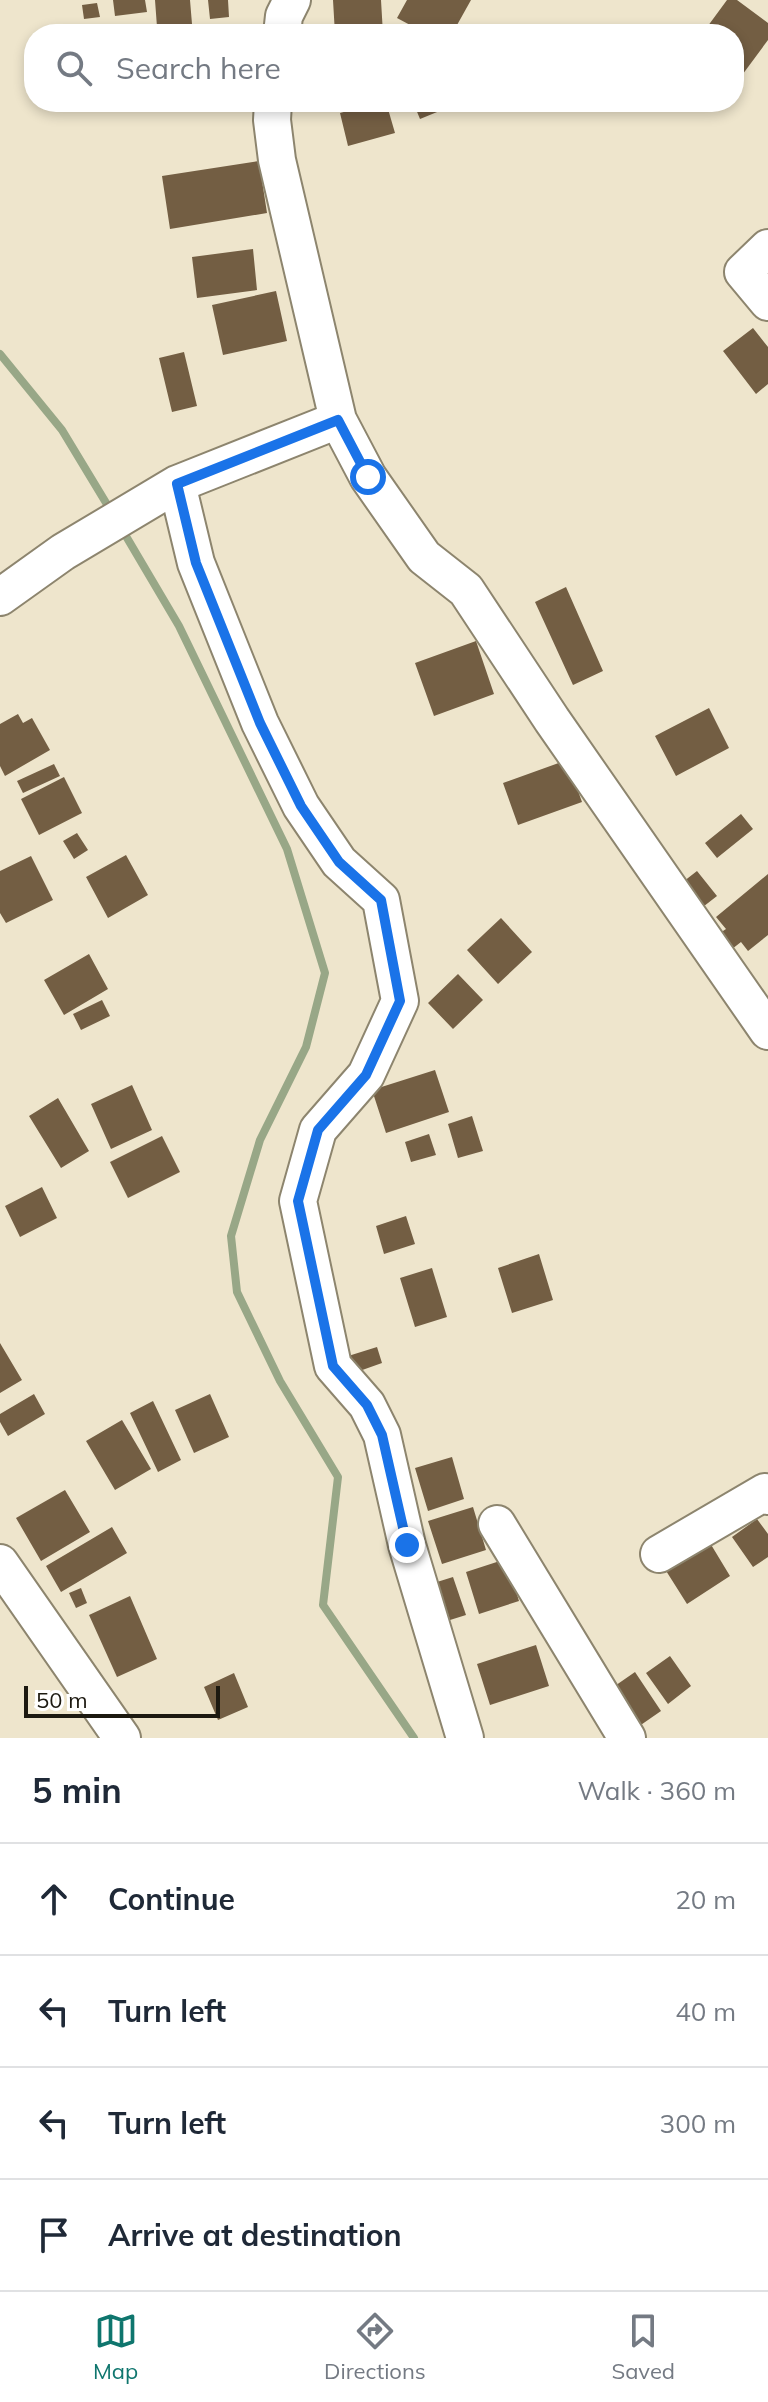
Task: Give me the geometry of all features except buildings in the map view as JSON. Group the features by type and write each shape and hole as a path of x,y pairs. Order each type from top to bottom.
{"street":[{"path":"283,24 292,0"},
{"path":"272,112 277,160 338,420 368,477 424,557 466,590 552,720 768,1031"},
{"path":"768,248 743,272 768,302"},
{"path":"0,595 63,552 177,484 338,420"},
{"path":"177,484 196,563 260,723 294,792 339,862 381,900 400,1001 366,1075 318,1130 298,1201 333,1366 367,1405 382,1435 407,1545 465,1738"},
{"path":"659,1554 765,1492 768,1496"},
{"path":"497,1524 627,1738"},
{"path":"0,1563 122,1738"}],"waterway":[{"path":"0,354 62,430 111,511"},
{"path":"120,526 179,626 287,849 325,973 306,1047 260,1140 231,1236 237,1292 280,1381 338,1477 323,1605 414,1738"}],"route":[{"path":"368,477 338,420 177,484 196,563 260,723 301,806 339,862 381,900 400,1001 366,1075 318,1130 298,1201 333,1366 367,1405 382,1435 407,1545"}]}
